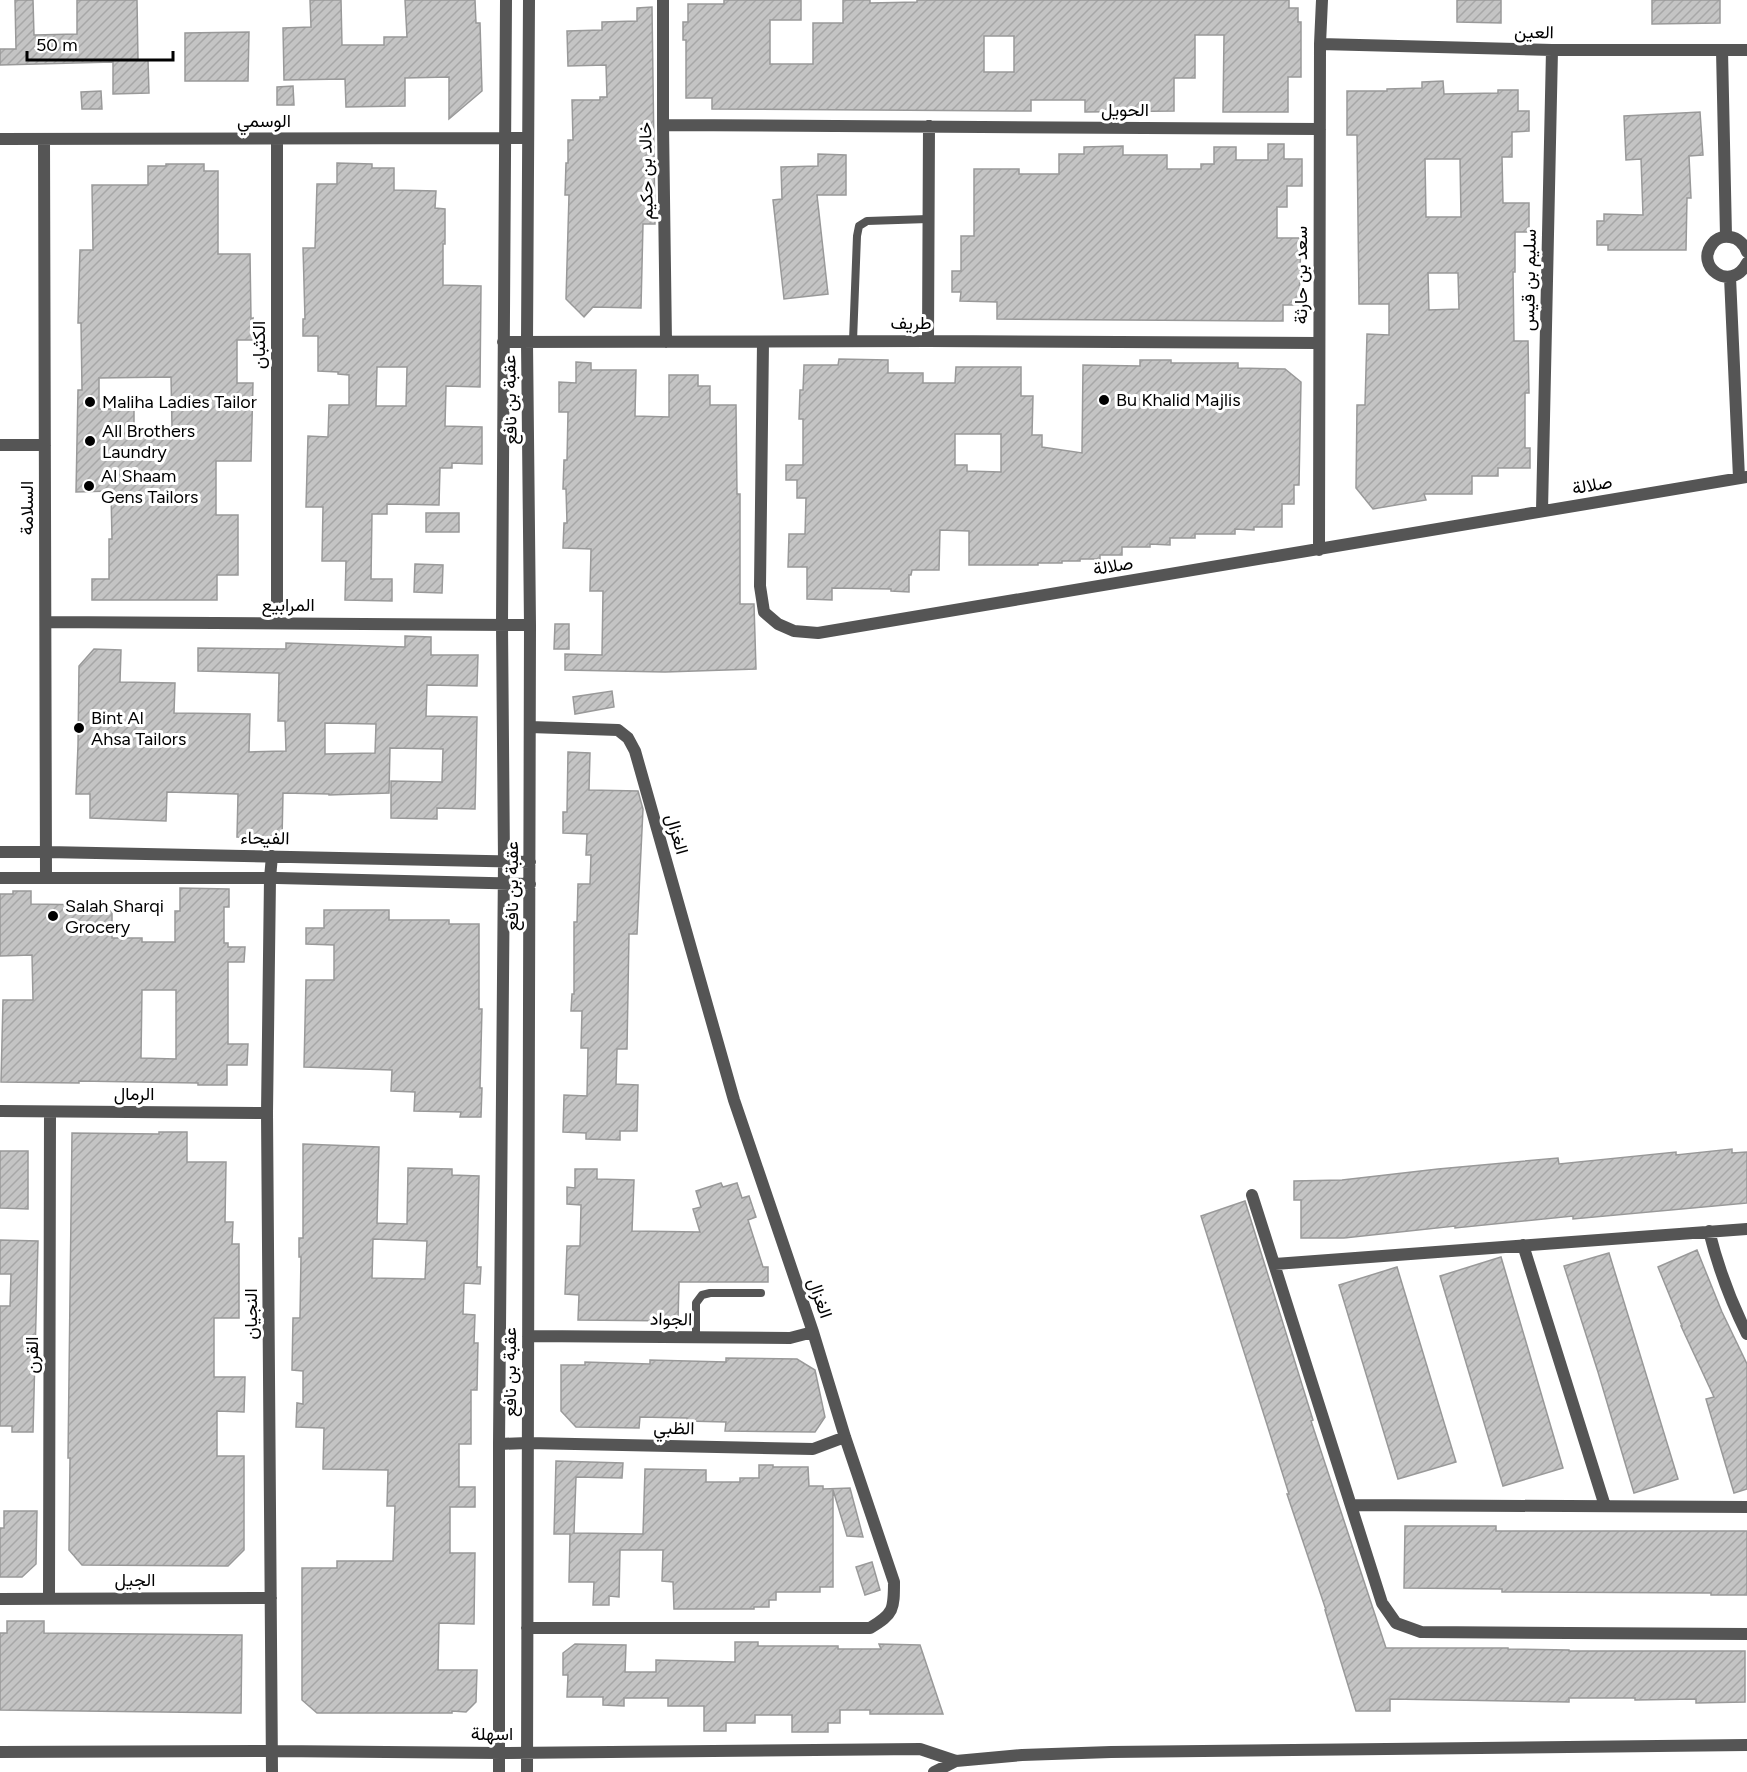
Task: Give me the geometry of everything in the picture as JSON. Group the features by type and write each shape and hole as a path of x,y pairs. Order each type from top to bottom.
{"street":[{"name":"عقبة بن نافع","path":"499,1772 506,0"},
{"name":"عقبة بن نافع","path":"527,1772 530,884 527,342 529,0"},
{"name":"خالد بن حكيم","path":"663,0 666,342"},
{"name":"سعد بن حارثة","path":"1318,550 1322,0"},
{"name":"العين","path":"1320,44 1552,50 1747,50"},
{"path":"505,47 529,47"},
{"name":"سليم بن قيس","path":"1542,511 1552,50"},
{"path":"1722,50 1726,236"},
{"name":"الحويل","path":"663,125 1320,129"},
{"path":"928,341 929,126"},
{"name":"الكثبان","path":"277,138 277,623"},
{"name":"الوسمي","path":"0,139 528,138"},
{"name":"السلامة","path":"44,139 46,878"},
{"path":"1747,252 1740,241 1726,236 1718,239 1708,251 1710,267 1722,276 1738,275 1747,263"},
{"name":"صلالة","path":"763,342 760,586 764,612 777,624 794,631 818,633 1743,477 1730,277"},
{"name":"طريف","path":"504,342 1318,343"},
{"path":"0,445 45,445"},
{"name":"المرابيع","path":"46,622 530,625"},
{"name":"الغزال","path":"527,1628 870,1628 886,1619 894,1605 894,1582 845,1437 813,1332 734,1100 634,751 628,738 618,730 530,727"},
{"name":"الفيحاء","path":"0,852 530,862"},
{"name":"النجيان","path":"272,856 267,1113 272,1772"},
{"path":"0,878 270,878 530,884"},
{"name":"الرمال","path":"0,1111 267,1113"},
{"name":"القرن","path":"49,1598 50,1112"},
{"path":"1252,1196 1382,1603 1396,1623 1421,1632 1747,1634"},
{"path":"1275,1264 1747,1228"},
{"path":"1709,1231 1718,1268 1733,1307 1747,1334"},
{"path":"1523,1245 1605,1506"},
{"name":"الجواد","path":"528,1336 790,1338 813,1332"},
{"name":"الظبي","path":"499,1444 813,1449 845,1437"},
{"path":"1351,1505 1747,1507"},
{"name":"الجيل","path":"0,1599 271,1598"},
{"path":"934,1772 956,1761 1022,1755 1111,1752 1747,1745"},
{"name":"اسهلة","path":"0,1752 500,1753 920,1749 956,1761"}],"lane":[{"path":"853,341 856,236 859,226 867,221 928,219"},
{"path":"696,1337 696,1303 702,1295 761,1293"}],"building":[{"path":"15,0 33,0 34,35 77,34 77,0 137,0 138,60 148,60 149,93 113,94 113,62 0,65 0,49 16,49"},
{"path":"310,0 341,0 342,45 384,45 384,37 407,37 405,0 475,0 476,23 480,23 482,91 449,119 449,77 405,78 405,106 346,107 345,79 284,80 283,28 311,27"},
{"path":"724,0 801,0 801,20 770,20 770,64 813,64 813,23 843,23 843,0 870,0 870,3 917,2 917,0 1289,0 1289,8 1298,8 1298,22 1301,22 1301,77 1288,77 1288,112 1223,112 1224,35 1195,35 1195,78 1174,78 1174,111 1085,112 1085,100 1031,100 1031,111 712,109 712,98 686,98 686,40 683,40 683,22 688,22 688,4 724,4","holes":["984,36 1014,36 1014,72 984,72"]},
{"path":"1457,0 1501,0 1501,23 1457,22"},
{"path":"1652,0 1720,0 1720,23 1652,24"},
{"path":"652,7 655,224 643,224 641,308 593,307 584,317 566,299 569,195 565,195 568,140 573,140 572,100 600,100 600,97 607,97 606,65 568,66 567,31 602,30 602,22 637,21 637,8"},
{"path":"249,32 248,81 185,81 185,33"},
{"path":"1443,81 1444,94 1498,93 1498,90 1518,90 1518,111 1529,111 1529,131 1512,132 1512,157 1502,157 1503,203 1529,203 1529,232 1515,232 1515,272 1513,272 1514,341 1528,341 1529,393 1525,393 1525,448 1530,448 1530,468 1498,468 1498,476 1472,476 1472,494 1424,494 1426,500 1373,509 1356,488 1357,405 1365,405 1367,334 1389,335 1389,304 1359,304 1357,135 1347,135 1347,91 1422,88 1422,82","holes":["1425,159 1460,159 1461,217 1426,217","1428,273 1458,273 1459,309 1429,310"]},
{"path":"293,86 294,105 277,105 277,87"},
{"path":"101,91 102,109 82,109 81,92"},
{"path":"1700,112 1703,155 1689,156 1691,198 1687,198 1686,250 1608,250 1608,245 1597,245 1597,221 1604,221 1604,214 1643,215 1641,159 1626,160 1624,116"},
{"path":"1268,144 1284,144 1284,159 1302,159 1302,186 1287,186 1287,207 1277,207 1277,238 1301,238 1299,305 1283,305 1283,321 997,319 997,302 960,301 961,292 952,292 952,271 961,271 961,236 974,236 974,169 1019,169 1019,174 1059,174 1059,154 1084,154 1084,147 1123,146 1123,155 1167,155 1167,169 1201,169 1201,164 1214,164 1214,147 1236,147 1236,160 1268,160"},
{"path":"818,154 846,155 846,195 817,195 828,294 784,299 773,200 782,199 781,167 818,166"},
{"path":"337,163 372,164 372,168 394,168 394,190 436,191 435,208 445,209 443,285 481,286 480,387 446,386 445,426 482,427 482,464 452,463 452,468 440,468 439,505 387,504 387,514 372,514 371,579 392,579 392,601 345,600 346,561 322,561 323,507 306,507 308,436 328,437 329,405 349,405 349,375 318,371 318,336 303,336 303,319 305,319 303,248 315,248 317,184 337,184","holes":["377,367 407,367 406,406 376,406"]},
{"path":"166,164 204,164 204,171 218,171 218,254 250,254 253,340 237,340 237,383 253,383 251,461 216,461 216,515 238,515 238,575 217,575 217,600 92,600 92,579 109,579 109,539 112,539 111,491 76,492 78,390 82,390 81,323 78,323 80,250 93,250 92,185 148,185 148,166 166,166","holes":["171,377 172,427 134,427 134,409 99,409 99,378"]},
{"path":"839,359 888,360 888,373 923,373 923,383 955,383 956,367 1021,367 1021,396 1033,396 1032,435 1042,435 1042,447 1082,453 1083,365 1140,366 1140,360 1171,360 1171,363 1238,363 1238,368 1285,369 1301,382 1299,485 1294,485 1294,504 1282,504 1282,527 1254,527 1254,530 1235,529 1235,534 1195,534 1195,538 1170,538 1170,545 1150,544 1150,547 1122,547 1122,555 1100,555 1100,559 1038,563 1038,565 969,565 969,531 940,530 939,570 912,570 909,575 909,592 891,591 891,589 832,588 832,600 807,599 807,567 788,567 789,534 805,534 806,498 797,498 797,480 786,480 786,465 803,465 803,419 799,419 804,365 838,365","holes":["955,434 1001,434 1001,472 967,471 967,465 955,465"]},
{"path":"576,362 591,363 591,370 636,370 635,416 669,417 669,375 698,375 698,386 710,386 710,405 736,405 737,494 740,494 740,604 754,604 756,669 665,672 565,670 565,654 602,655 603,591 590,591 591,549 563,548 564,523 567,523 566,489 563,489 564,460 567,460 568,412 559,412 559,382 576,383"},
{"path":"426,513 459,513 459,532 426,532"},
{"path":"415,564 443,565 442,593 414,592"},
{"path":"555,624 569,624 569,649 554,649"},
{"path":"405,636 431,637 431,655 478,655 477,686 427,685 426,716 477,717 475,809 437,808 437,819 391,818 391,781 442,782 443,749 390,748 389,793 329,795 283,793 282,839 237,837 238,794 167,792 166,821 90,818 90,794 76,794 79,666 94,649 121,650 120,682 175,683 174,713 250,714 249,752 286,751 285,721 278,721 279,673 198,671 198,648 286,649 286,643 405,647","holes":["325,723 376,724 375,753 325,754"]},
{"path":"612,691 614,707 575,714 573,697"},
{"path":"568,752 590,753 589,790 638,791 643,809 637,934 629,934 627,1049 617,1049 616,1084 638,1085 637,1131 620,1131 620,1140 586,1139 586,1133 563,1132 564,1095 587,1096 588,1048 581,1048 582,1011 571,1011 572,994 574,994 574,922 577,922 578,884 590,884 591,855 586,855 587,834 563,833 563,812 567,812"},
{"path":"180,888 229,889 229,907 224,907 224,943 228,943 228,947 245,947 244,962 228,962 228,1044 248,1044 247,1065 227,1065 227,1085 79,1081 79,1083 1,1082 3,1000 33,1000 32,955 0,956 0,894 31,891 31,904 92,905 92,911 112,911 112,938 142,938 142,942 175,942 175,911 180,911","holes":["142,990 176,990 176,1059 141,1058"]},
{"path":"324,910 389,910 389,920 449,920 449,924 479,924 479,1009 482,1009 481,1117 460,1117 461,1112 414,1111 415,1092 391,1091 392,1070 304,1067 306,980 334,980 334,945 306,944 306,928 324,928"},
{"path":"159,1132 187,1132 187,1162 226,1162 225,1222 233,1222 232,1244 239,1244 239,1318 214,1318 214,1377 245,1377 244,1412 217,1411 217,1456 244,1456 244,1550 228,1566 82,1565 69,1550 72,1133 159,1134"},
{"path":"303,1144 379,1147 377,1223 407,1224 408,1168 452,1169 452,1175 479,1176 477,1267 481,1267 480,1284 464,1283 463,1314 475,1315 474,1343 478,1343 477,1390 471,1390 471,1444 459,1444 459,1487 475,1487 475,1507 450,1507 450,1553 475,1553 474,1624 439,1623 438,1670 477,1670 476,1702 466,1712 317,1713 302,1700 302,1568 337,1568 337,1561 393,1561 395,1506 387,1506 388,1470 323,1469 324,1428 296,1427 297,1403 303,1404 303,1371 292,1370 293,1318 300,1318 299,1238 303,1238","holes":["373,1239 427,1241 425,1279 372,1278"]},
{"path":"1732,1149 1732,1153 1747,1152 1747,1203 1573,1219 1573,1216 1455,1228 1455,1226 1344,1238 1301,1238 1301,1200 1294,1200 1294,1181 1342,1180 1558,1158 1559,1164 1676,1152 1676,1155"},
{"path":"0,1151 28,1151 28,1209 0,1208"},
{"path":"575,1169 597,1169 597,1179 634,1180 632,1231 700,1232 693,1209 701,1207 696,1191 721,1183 723,1187 737,1183 742,1198 749,1196 756,1217 748,1220 763,1267 768,1267 768,1282 679,1282 678,1321 578,1320 579,1295 565,1294 567,1246 580,1246 581,1205 567,1204 567,1187 575,1188"},
{"path":"1245,1201 1313,1420 1311,1421 1386,1648 1745,1651 1745,1702 1696,1703 1696,1699 1635,1700 1635,1698 1569,1698 1569,1702 1390,1699 1390,1711 1356,1711 1201,1216"},
{"path":"0,1240 38,1241 33,1432 12,1432 12,1426 0,1426 0,1306 10,1306 11,1274 0,1274"},
{"path":"1697,1250 1722,1312 1747,1364 1747,1489 1734,1493 1706,1399 1714,1397 1681,1326 1658,1267"},
{"path":"1609,1253 1678,1479 1634,1493 1564,1266"},
{"path":"1501,1257 1563,1468 1503,1486 1440,1276"},
{"path":"1397,1267 1456,1462 1398,1479 1339,1285"},
{"path":"726,1358 797,1359 815,1370 825,1417 815,1432 725,1431 726,1422 640,1417 639,1428 576,1427 561,1411 561,1365 585,1365 585,1362 650,1364 650,1360 726,1362"},
{"path":"556,1461 623,1463 622,1478 576,1477 574,1533 643,1534 645,1469 706,1470 706,1482 740,1482 740,1478 759,1478 759,1465 773,1465 773,1467 808,1467 809,1486 823,1486 823,1489 850,1488 863,1537 847,1536 833,1490 833,1587 820,1587 820,1592 776,1592 776,1600 769,1600 769,1607 674,1609 673,1582 662,1581 663,1550 620,1550 619,1597 609,1596 609,1605 593,1605 594,1582 569,1582 570,1534 554,1534"},
{"path":"4,1511 37,1511 36,1564 22,1577 0,1577 0,1528 4,1528"},
{"path":"1405,1526 1496,1526 1496,1531 1747,1531 1747,1595 1502,1592 1502,1589 1404,1588"},
{"path":"872,1562 880,1590 865,1595 856,1567"},
{"path":"7,1621 44,1621 44,1633 242,1635 241,1713 0,1710 0,1633 7,1633"},
{"path":"735,1642 758,1642 758,1646 838,1646 838,1649 881,1649 879,1644 920,1645 943,1714 870,1714 870,1710 840,1710 840,1723 828,1723 828,1732 792,1732 792,1715 755,1715 755,1723 726,1723 726,1731 704,1731 704,1706 668,1706 668,1698 624,1698 624,1706 603,1705 603,1697 567,1697 568,1675 563,1675 563,1653 575,1644 626,1645 625,1672 656,1672 656,1660 735,1662"}],"place":[{"name":"Bu Khalid Majlis","path":"1104,400"},
{"name":"Maliha Ladies Tailor","path":"90,402"},
{"name":"All Brothers Laundry","path":"90,441"},
{"name":"Al Shaam Gens Tailors","path":"89,486"},
{"name":"Bint Al Ahsa Tailors","path":"79,728"},
{"name":"Salah Sharqi Grocery","path":"53,916"}]}
